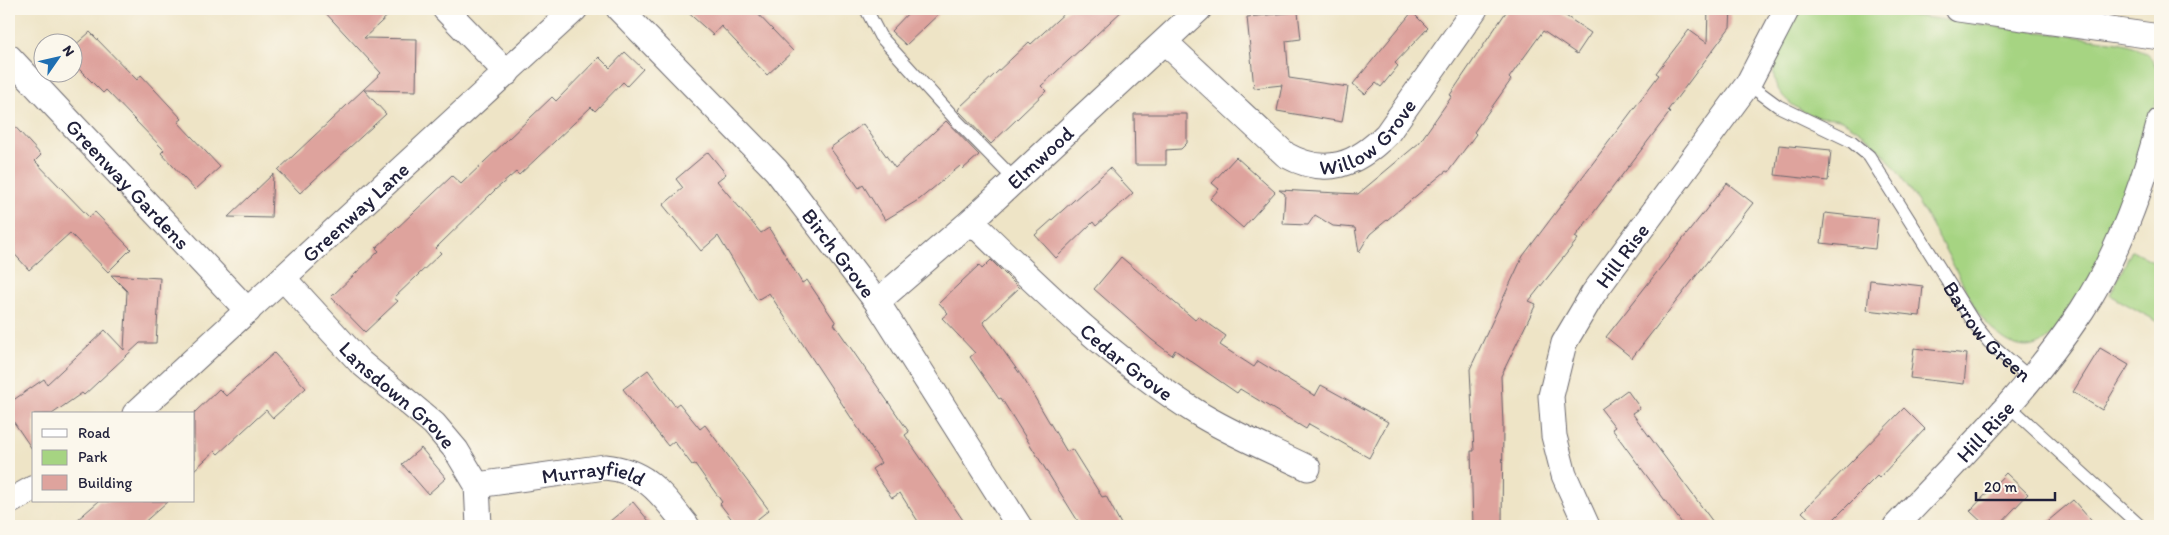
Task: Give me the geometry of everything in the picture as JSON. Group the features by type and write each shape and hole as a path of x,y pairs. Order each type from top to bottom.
{"street":[{"path":"445,9 507,73"},
{"name":"Greenway Lane","path":"137,412 575,9"},
{"name":"Birch Grove","path":"619,9 776,170 877,302 1018,526"},
{"name":"Elmwood","path":"877,302 971,221 1199,9"},
{"name":"Willow Grove","path":"1165,42 1286,155 1308,165 1328,166 1359,156 1387,134 1475,9"},
{"name":"Hill Rise","path":"1587,526 1564,475 1554,436 1552,396 1564,343 1593,294 1748,84 1787,9"},
{"path":"1958,9 2160,37"},
{"name":"Greenway Gardens","path":"9,57 248,311"},
{"name":"Barrow Green","path":"2030,378 2082,310 2106,267 2137,196 2160,121"},
{"name":"Cedar Grove","path":"971,221 1071,318 1139,374 1198,414 1308,468"},
{"name":"Lansdown Grove","path":"283,278 360,362 434,424 456,450 478,485"},
{"name":"Hill Rise","path":"1896,526 2008,405 2030,378"},
{"name":"Murrayfield","path":"478,485 605,467 616,468 627,471 648,482 687,526"},
{"path":"478,485 479,526"}],"lane":[{"path":"866,9 880,36 958,122 1015,180"},
{"name":"Barrow Green","path":"1748,84 1778,106 1851,142 1869,156 1976,326 1989,342 2030,378"},
{"path":"2008,405 2140,526"}],"green space":[{"path":"1804,9 1860,9 2119,42 2136,47 2154,63 2160,78 2160,87 2135,176 2098,262 2082,292 2065,318 2049,337 2034,346 2026,347 2017,346 1995,332 1978,313 1926,216 1894,167 1878,147 1861,132 1838,119 1818,117 1804,112 1788,101 1780,92 1774,77 1775,56 1790,24"},
{"path":"2132,250 2160,265 2160,323 2110,295"}],"building":[{"path":"322,9 395,9 364,38 417,39 416,91 364,90 386,114 300,193 278,170 381,73"},
{"path":"684,9 753,9 793,51 767,75 721,26 713,35"},
{"path":"912,9 944,9 906,45 891,31"},
{"path":"1069,9 1124,9 1041,86 1046,91 991,144 958,110 1029,42 1031,44"},
{"path":"1508,9 1558,9 1591,33 1577,54 1543,31 1509,78 1511,80 1474,132 1476,134 1448,172 1446,171 1370,234 1359,252 1355,228 1333,226 1315,215 1308,225 1283,224 1285,194 1279,190 1358,194 1419,143"},
{"path":"1708,9 1731,9 1730,27 1668,110 1670,112 1575,237 1578,239 1529,301 1536,304 1501,376 1503,424 1502,526 1473,526 1471,451 1474,451 1470,369 1523,256 1659,75 1656,73 1689,30 1707,43"},
{"path":"1298,12 1301,39 1286,41 1289,78 1348,87 1342,122 1277,111 1282,85 1254,88 1247,17"},
{"path":"1412,12 1428,28 1395,63 1398,66 1381,87 1376,83 1365,94 1353,84"},
{"path":"90,32 137,80 141,75 182,119 178,122 220,167 195,190 161,153 164,150 106,90 103,93 82,72 82,39"},
{"path":"625,52 643,69 627,86 623,82 595,111 591,107 519,175 516,172 495,190 436,248 441,253 394,298 398,301 365,332 331,297 379,251 376,248 452,176 461,184 552,97 556,101 599,57 610,68"},
{"path":"1134,114 1187,114 1187,143 1181,149 1166,150 1166,165 1135,165"},
{"path":"9,120 41,155 35,161 89,217 95,212 131,249 108,272 70,233 29,270 9,248"},
{"path":"946,121 979,155 963,169 960,166 920,199 885,220 863,185 859,188 830,148 863,124 895,168"},
{"path":"1779,145 1831,150 1828,181 1775,175"},
{"path":"708,152 726,174 717,181 761,233 769,228 802,283 807,280 836,323 834,324 909,432 905,435 967,526 921,526 900,493 892,498 872,469 881,463 769,293 757,300 718,236 701,251 663,205 683,188 676,179"},
{"path":"1236,157 1275,192 1243,228 1210,199 1219,189 1212,183"},
{"path":"1110,168 1133,193 1096,226 1093,222 1056,258 1035,235"},
{"path":"273,174 271,218 228,217"},
{"path":"1727,183 1753,203 1632,358 1606,337"},
{"path":"1825,213 1878,219 1875,249 1821,243"},
{"path":"1121,257 1195,320 1198,316 1226,336 1220,345 1254,367 1258,361 1315,396 1321,385 1388,422 1369,458 1309,424 1306,429 1240,389 1237,393 1175,350 1172,355 1152,340 1094,289"},
{"path":"991,260 1019,288 983,322 1025,381 1067,452 1072,449 1102,497 1106,496 1122,526 1081,526 1001,398 999,399 970,357 975,353 942,318 948,313 939,303 979,265 982,269"},
{"path":"111,275 160,278 156,343 140,343 84,395 82,393 55,412 32,412 32,449 9,415 9,403 44,379 47,384 105,330 124,350 127,291"},
{"path":"1870,280 1923,286 1920,316 1867,310"},
{"path":"1914,348 1967,354 1964,384 1910,378"},
{"path":"2100,348 2129,365 2102,410 2073,392"},
{"path":"274,353 306,388 273,418 266,410 218,454 215,451 195,469 195,412 219,389 226,396"},
{"path":"648,370 675,406 679,403 700,429 705,425 769,510 749,526 737,526 720,504 722,502 695,464 692,465 674,441 668,446 623,389"},
{"path":"1627,390 1640,408 1632,413 1716,526 1684,526 1612,429 1615,427 1601,409"},
{"path":"1904,408 1925,429 1879,478 1877,476 1827,526 1817,526 1802,512"},
{"path":"421,448 446,478 428,494 402,464"},
{"path":"2006,473 2028,494 1998,526 1986,526 1970,511"},
{"path":"2073,500 2096,526 2042,526"},
{"path":"98,502 167,502 140,526 70,526"},
{"path":"633,502 653,526 604,526"}]}
